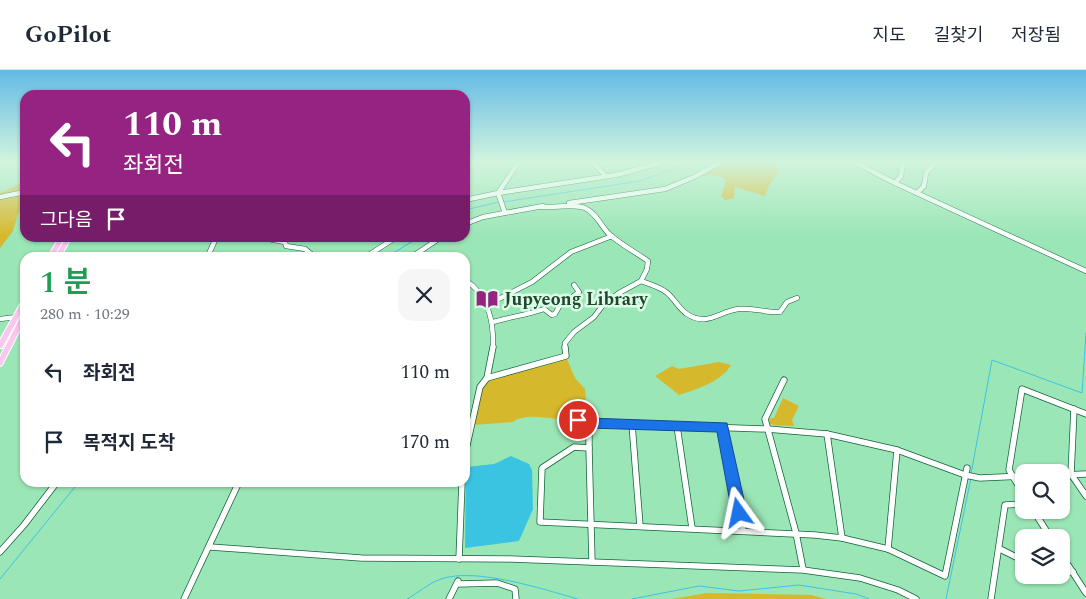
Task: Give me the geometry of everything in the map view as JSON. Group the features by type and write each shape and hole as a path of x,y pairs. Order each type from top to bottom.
{"main road":[{"path":"0,346 20,308"},
{"path":"0,363 20,325"}],"street":[{"path":"504,187 499,194 505,213"},
{"path":"470,199 542,187"},
{"path":"470,222 505,213 671,187"},
{"path":"903,187 1086,272"},
{"path":"917,193 923,187"},
{"path":"0,197 20,193"},
{"path":"470,432 480,387 487,378 566,356 565,344 577,329 594,317 610,299 642,281 647,269 648,262 612,236 591,212 584,208 569,205 553,208 542,207"},
{"path":"487,305 532,282 553,264 572,252 612,236"},
{"path":"284,242 286,246 305,249 309,252"},
{"path":"373,252 387,242"},
{"path":"419,252 434,242"},
{"path":"642,281 664,291 687,314 709,320 724,312 740,309 780,312 787,302 797,298"},
{"path":"470,283 474,286 487,305 493,322 493,353 487,378"},
{"path":"567,300 579,292 574,285"},
{"path":"493,322 518,314 529,314 544,309 552,315 555,314 560,305"},
{"path":"0,319 20,317"},
{"path":"784,380 765,419 796,534 803,569"},
{"path":"1015,479 1010,470 1022,389 1086,414"},
{"path":"1074,409 1071,474 1086,496"},
{"path":"578,420 589,423 767,429 827,434 897,450 966,471 980,478 1013,476"},
{"path":"589,423 592,562"},
{"path":"632,424 640,526"},
{"path":"677,426 692,528"},
{"path":"722,427 743,530"},
{"path":"827,434 842,538"},
{"path":"589,448 574,448 542,468 540,522 743,530 842,538 888,549 945,576 966,471"},
{"path":"888,549 897,450"},
{"path":"1071,474 1086,474"},
{"path":"0,552 53,487"},
{"path":"184,599 238,487"},
{"path":"459,559 462,487"},
{"path":"991,599 1000,549 1005,505 1015,504"},
{"path":"210,547 361,558 511,559 763,570 803,569 834,572 874,581 916,599"},
{"path":"1000,549 1015,556"},
{"path":"1070,568 1086,593"},
{"path":"449,599 458,582 510,585 515,589 516,599"}],"shaded area":[{"path":"14,187 20,187 20,211 13,231 0,248 0,191 1,193"},
{"path":"724,187 769,187 765,196 735,187 734,198 725,200 721,196"},
{"path":"561,359 567,359 575,378 585,389 586,403 576,422 552,418 526,417 513,422 474,425 482,384 492,379"},
{"path":"719,362 731,365 727,371 715,380 679,395 655,376 672,366 679,369"},
{"path":"783,398 799,406 792,420 794,426 773,425 769,423 770,418 774,418"},
{"path":"707,593 811,595 826,599 671,599"}],"water":[{"path":"511,456 529,464 532,470 533,509 519,541 465,548 466,487 470,487 470,467 494,464"}],"waterway":[{"path":"503,202 603,187"},
{"path":"470,209 499,202"},
{"path":"395,252 411,242"},
{"path":"971,474 992,360 1082,393 1086,333"},
{"path":"946,599 971,478"},
{"path":"0,579 75,487"},
{"path":"407,599 432,583 455,576 490,577 578,599"},
{"path":"632,599 699,586 739,591 799,585 856,594 869,599"}],"place":[{"name":"Jupyeong Library","path":"487,299"}],"route":[{"path":"578,420 589,423 722,427 739,513"}]}
